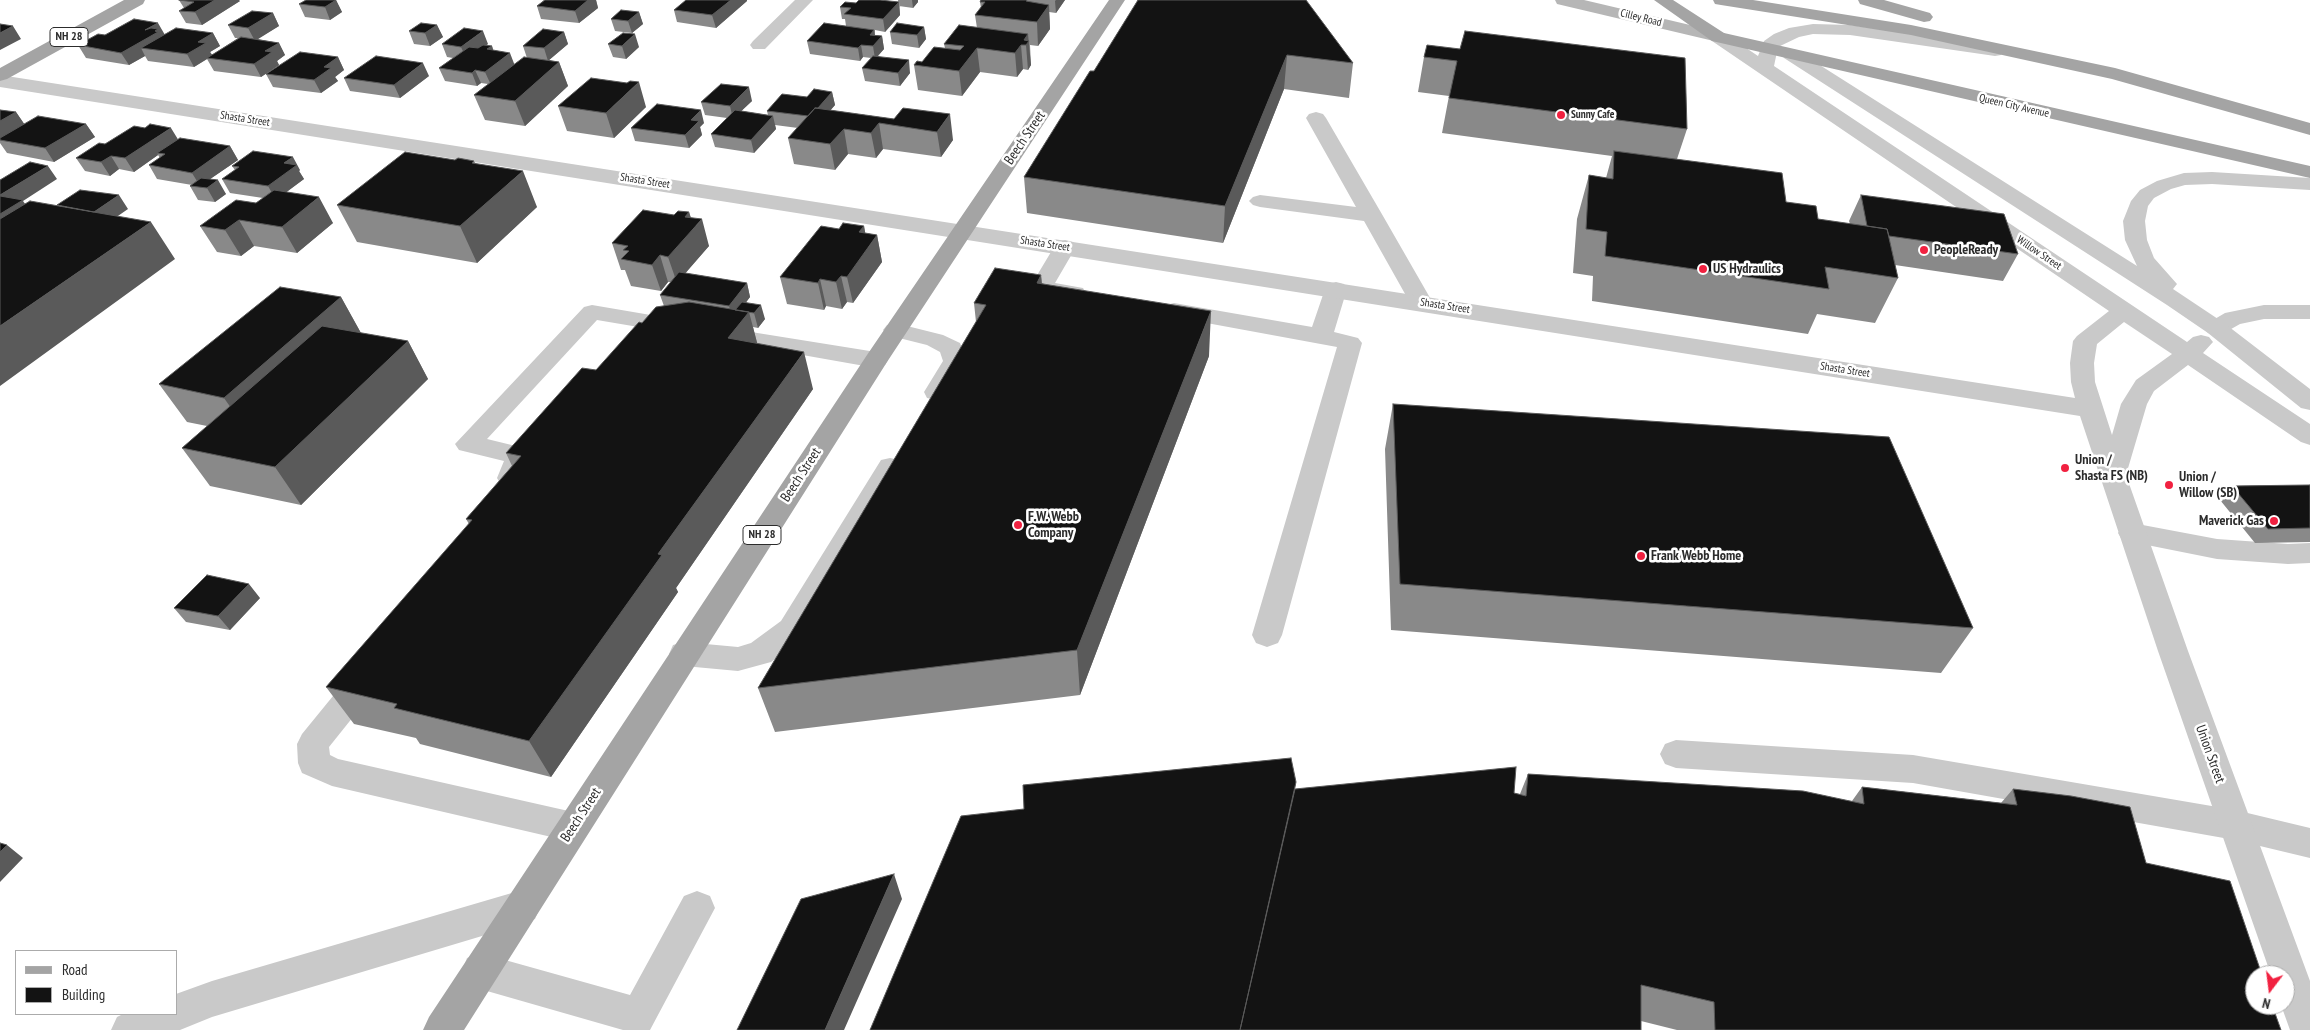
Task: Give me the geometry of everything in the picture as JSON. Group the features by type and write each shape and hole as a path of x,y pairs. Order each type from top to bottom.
{"main road":[{"name":"NH 28","path":"0,75 137,0"},
{"name":"Beech Street","path":"442,1030 895,330 1117,0"},
{"path":"1662,0 1718,37"},
{"path":"1712,0 1747,24 1774,53"},
{"path":"1721,0 1911,30 2115,74"},
{"path":"1866,0 2115,74 2310,129"},
{"name":"Queen City Avenue","path":"1774,53 2310,172"}],"street":[{"path":"759,45 805,0"},
{"name":"Cilley Road","path":"1563,0 1718,37"},
{"path":"1774,53 1795,32 1830,28 2055,61"},
{"name":"Willow Street","path":"1718,37 1774,53 2216,328 2310,402"},
{"name":"Willow Street","path":"1774,53 2125,310 2310,436"},
{"name":"Shasta Street","path":"0,81 1421,302 2090,409"},
{"path":"1316,118 1421,302"},
{"path":"2216,328 2160,278 2144,260 2134,231 2134,221 2138,205 2147,194 2164,185 2184,180 2239,178 2310,184"},
{"path":"1260,201 1372,216"},
{"path":"1065,247 1041,287 1099,297"},
{"path":"1321,336 1336,289"},
{"path":"1157,307 1321,336 1350,343 1268,635"},
{"name":"Union Street","path":"2125,310 2085,341 2082,363 2083,382 2112,477 2309,1030"},
{"path":"503,498 519,454 468,444 592,312 876,360"},
{"path":"2112,477 2134,404 2145,386 2188,354 2216,328 2232,318 2264,312 2310,312"},
{"path":"895,330 935,340 951,348 955,360 924,411"},
{"path":"684,654 738,658 760,652 777,642 792,628 904,444"},
{"path":"2132,533 2217,549 2288,554 2310,553"},
{"path":"382,659 312,744 314,763 332,772 573,827"},
{"path":"1676,754 1913,769 2235,825 2310,843"},
{"path":"178,1012 212,999 522,906"},
{"path":"480,971 639,1016 698,908"},
{"path":"130,1030 170,1015"}],"building":[{"path":"179,0 215,0 195,12 179,11 194,2"},
{"path":"306,0 336,0 325,7 299,4"},
{"path":"545,0 588,0 575,11 537,6"},
{"path":"686,0 731,0 712,15 674,10"},
{"path":"859,0 899,2 883,19 844,14 851,8 840,7 845,2 856,3"},
{"path":"981,0 1027,0 1049,5 1037,22 975,15 985,2 980,2"},
{"path":"1138,0 1306,0 1353,63 1287,55 1225,206 1024,177 1090,71 1094,71"},
{"path":"621,10 639,12 628,21 611,19"},
{"path":"252,11 273,13 248,28 228,25"},
{"path":"134,19 158,23 145,30 151,28 158,29 155,31 158,32 121,53 78,45 98,34 105,35"},
{"path":"421,23 437,25 425,33 409,31"},
{"path":"824,23 874,30 870,35 882,36 873,46 861,45 858,48 807,41"},
{"path":"897,23 924,27 917,35 890,32"},
{"path":"0,24 13,26 0,33"},
{"path":"959,25 1028,34 1024,40 1029,41 1026,45 1021,45 1015,53 977,48 959,71 914,65 917,61 922,62 934,47 960,50 964,46 944,44"},
{"path":"176,28 213,33 198,42 206,43 187,54 141,48"},
{"path":"464,28 483,31 461,47 442,44"},
{"path":"543,29 564,32 544,48 523,46"},
{"path":"1465,31 1685,58 1687,129 1449,98 1457,61 1424,57 1427,45 1460,49"},
{"path":"623,33 635,34 622,46 608,44"},
{"path":"241,37 279,43 265,51 272,52 254,64 207,58"},
{"path":"483,45 492,46 487,49 510,53 485,72 475,70 472,73 439,68 469,47 478,48"},
{"path":"300,52 338,57 324,67 331,68 314,80 266,74"},
{"path":"376,56 423,63 394,85 344,78"},
{"path":"873,56 909,60 898,73 862,68"},
{"path":"524,57 559,62 515,101 474,95"},
{"path":"591,78 627,83 630,81 639,82 606,113 558,106"},
{"path":"721,84 749,87 730,106 701,102"},
{"path":"814,89 832,92 808,116 767,111 782,94 807,97"},
{"path":"657,104 701,110 691,120 699,121 685,135 631,128"},
{"path":"815,108 894,119 903,108 950,114 937,132 879,123 871,133 844,129 830,144 788,138"},
{"path":"0,110 16,112 0,121"},
{"path":"735,110 773,116 751,140 711,134"},
{"path":"38,116 86,124 45,148 0,140 0,138"},
{"path":"150,124 171,128 125,158 111,156 101,162 76,158 99,143 105,144 134,126 145,128"},
{"path":"180,138 230,146 192,173 149,165 165,154 157,153"},
{"path":"253,151 293,157 284,163 297,165 268,186 222,179 239,167 232,166"},
{"path":"1614,151 1782,173 1786,202 1816,206 1818,219 1887,229 1898,278 1825,267 1829,289 1605,256 1607,232 1586,229 1589,175 1613,179"},
{"path":"405,152 455,160 458,158 474,161 472,163 523,171 460,226 337,205"},
{"path":"30,162 48,166 0,195 0,180"},
{"path":"201,178 218,180 207,188 190,186"},
{"path":"80,190 119,195 94,212 57,205"},
{"path":"274,190 319,197 282,227 239,220 225,230 200,226 236,200 256,203"},
{"path":"1861,195 2004,214 2018,254 1889,236 1887,229 1867,226"},
{"path":"0,196 23,200 0,214"},
{"path":"30,201 151,222 0,326 0,219"},
{"path":"643,210 674,215 678,211 689,212 685,217 702,219 668,257 660,255 652,265 621,259 629,251 623,250 628,246 612,243"},
{"path":"843,223 864,226 859,232 877,235 847,277 841,276 836,282 820,279 818,283 780,277 821,226 839,229"},
{"name":"F.W. Webb Company","path":"995,268 1041,275 1037,283 1211,311 1077,650 758,688 986,305 974,303"},
{"path":"679,272 747,283 729,306 660,295"},
{"path":"280,287 341,297 224,398 159,384"},
{"path":"689,302 749,312 728,338 804,352 658,554 662,555 529,741 394,708 397,704 326,687 472,520 466,519 521,456 506,453 582,368 596,370 639,322 642,323 656,307"},
{"path":"742,302 761,305 754,313 735,310"},
{"path":"322,326 408,341 275,467 182,448"},
{"name":"Frank Webb Home","path":"1393,404 1889,437 1973,628 1400,584"},
{"path":"2310,485 2310,528 2268,529 2232,486"},
{"path":"207,575 249,584 218,616 174,608"},
{"path":"1291,758 1296,782 1240,1030 870,1030 961,816 1024,809 1023,785"},
{"path":"1516,767 1514,793 1526,796 1528,774 1803,791 1864,804 1862,787 2017,805 2013,789 2071,796 2130,807 2146,863 2230,881 2259,965 2245,965 2245,1015 2276,1015 2281,1030 1715,1030 1714,1002 1641,985 1641,1030 1240,1030 1295,789"},
{"path":"0,843 7,845 0,852"},
{"path":"894,874 825,1030 737,1030 801,899"}],"place":[{"name":"Sunny Cafe","path":"1561,115"},
{"name":"PeopleReady","path":"1924,250"},
{"name":"US Hydraulics","path":"1703,269"},
{"name":"Union / Shasta FS (NB)","path":"2065,468"},
{"name":"Union / Willow (SB)","path":"2169,485"},
{"name":"Maverick Gas","path":"2274,521"},
{"name":"F.W. Webb Company","path":"1018,525"},
{"name":"Frank Webb Home","path":"1641,556"}]}
